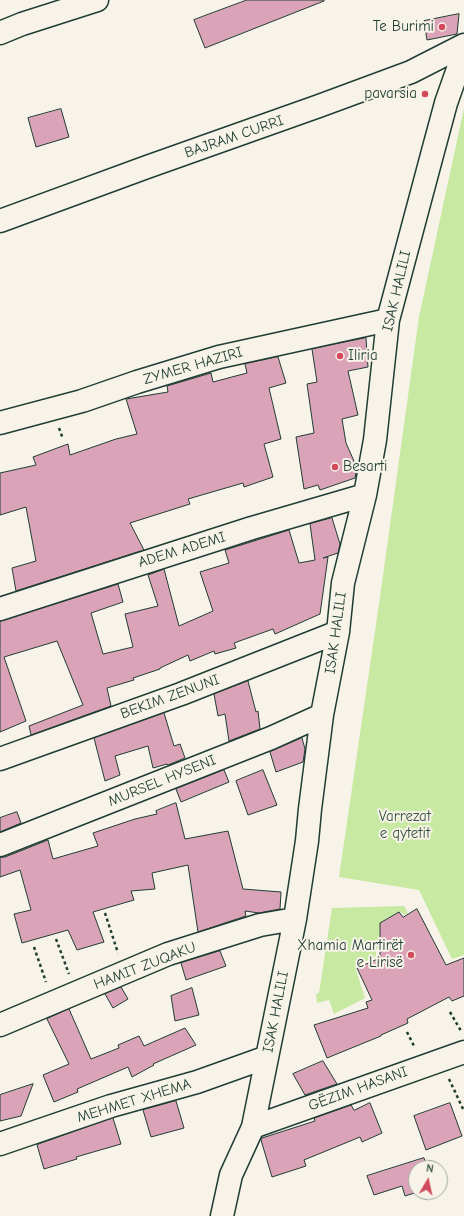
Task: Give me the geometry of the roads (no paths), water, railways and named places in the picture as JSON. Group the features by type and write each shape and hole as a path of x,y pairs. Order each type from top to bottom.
{"street":[{"path":"0,33 22,24 97,0"},
{"name":"BAJRAM CURRI","path":"0,221 411,72 464,45"},
{"name":"ISAK HALILI","path":"222,1216 231,1175 253,1127 295,919 307,841 322,715 338,632 343,582 365,495 375,440 388,320 446,104 464,52"},
{"name":"ZYMER HAZIRI","path":"0,423 82,401 137,382 219,357 388,320"},
{"name":"ADEM ADEMI","path":"0,608 365,495"},
{"name":"BEKIM ZENUNI","path":"0,759 180,694 338,632"},
{"name":"MURSEL HYSENI","path":"0,845 271,738 322,715"},
{"name":"HAMIT ZUQAKU","path":"0,1025 168,954 260,925 295,919"},
{"name":"GËZIM HASANI","path":"253,1127 464,1052"},
{"name":"MEHMET XHEMA","path":"0,1144 112,1106 197,1082 267,1057"}],"place":[{"name":"Te Burimi","path":"442,27"},
{"name":"pavarsia","path":"425,94"},
{"name":"Iliria","path":"340,356"},
{"name":"Besarti","path":"335,467"},
{"name":"Xhamia Martirët e Lirisë","path":"411,955"}],"park label":[{"name":"Varrezat e qytetit","path":"405,826"}]}
